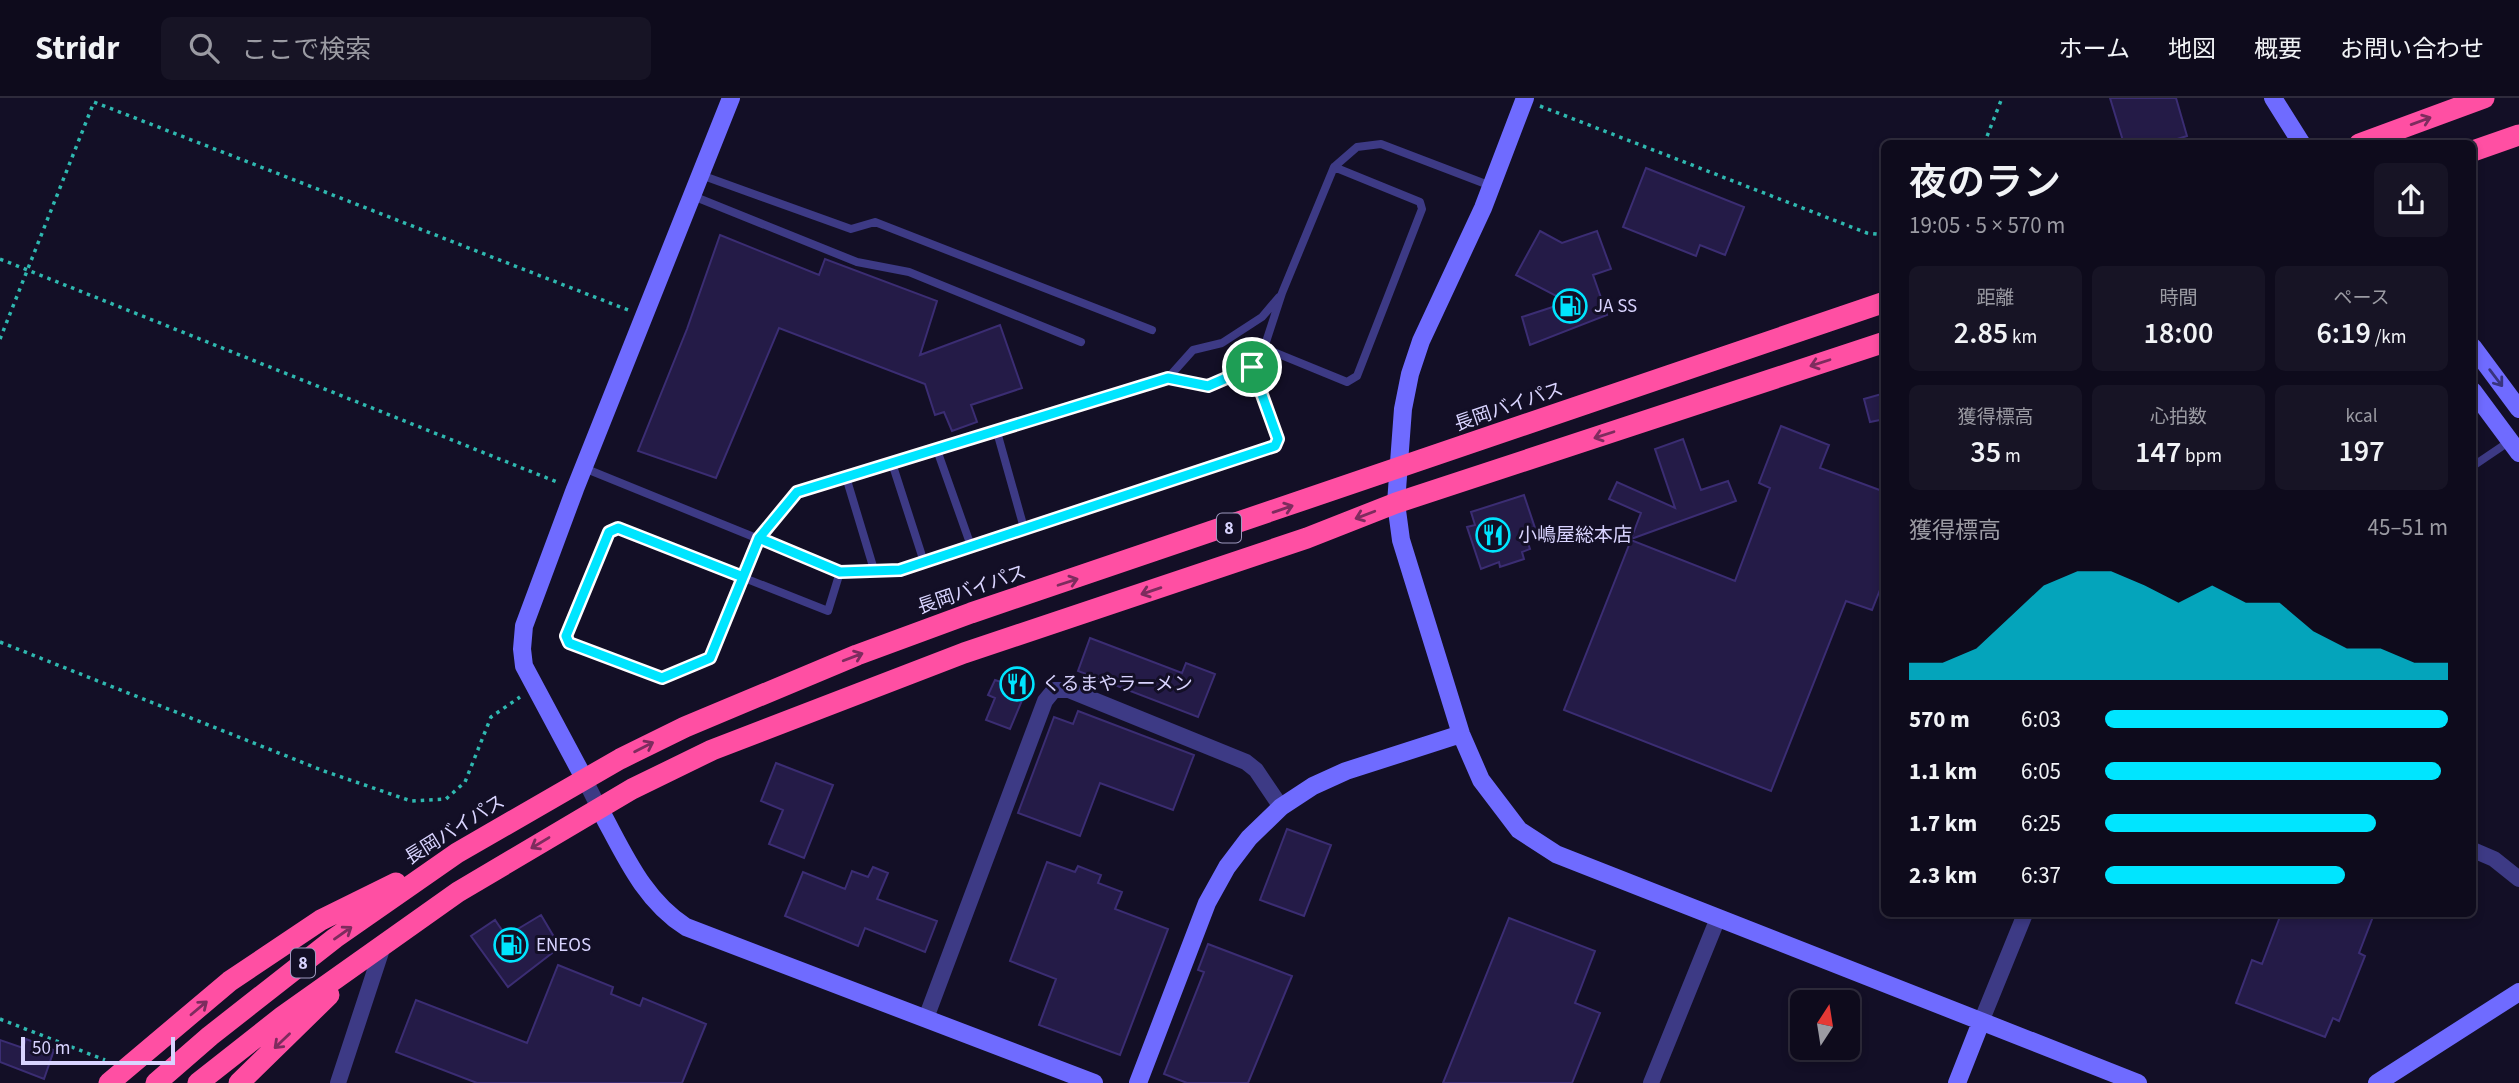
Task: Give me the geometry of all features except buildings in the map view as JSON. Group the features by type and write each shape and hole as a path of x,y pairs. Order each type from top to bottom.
{"highway":[{"path":"2370,140 2483,98"},
{"path":"2476,151 2519,135"},
{"name":"長岡バイパス","path":"156,1083 210,1036 335,938 457,853 685,727 857,655 971,613 1399,470 1881,303"},
{"name":"8","path":"198,1083 384,943 458,892 599,808 712,750 964,653 1307,538 1396,503 1881,343"},
{"path":"109,1083 230,981 321,920 457,853"},
{"path":"239,1083 384,943"}],"street":[{"path":"731,98 575,489 524,626 522,649 534,689 647,893 664,913 706,936 1094,1083"},
{"path":"2273,98 2299,140"},
{"path":"1531,100 1421,341 1410,374 1396,503 1401,540 1461,734 1481,780 1495,803 1519,830 1556,854 2138,1083"},
{"path":"2476,351 2519,409"},
{"path":"2476,395 2515,447"},
{"path":"926,1018 1045,701 1054,690 1069,690 1246,762 1256,771 1281,807"},
{"path":"1138,1083 1214,891 1227,867 1249,838 1281,807 1313,786 1346,771 1461,734"},
{"path":"2476,851 2494,859 2519,879"},
{"path":"1956,1083 2024,917"},
{"path":"1651,1083 1718,918"},
{"path":"338,1083 384,943"},
{"path":"2377,1083 2519,992"}],"lane":[{"path":"840,572 828,611 743,577 618,528 609,532 566,636 569,643 662,678 710,658 743,577 759,538 797,492 1168,378 1208,386 1252,367 1264,348 1282,293 1334,166 1357,147 1381,144 1492,186"},
{"path":"1264,348 1347,382 1357,376 1422,209 1420,202 1334,166"},
{"path":"701,174 851,229 875,222 1152,330"},
{"path":"693,196 857,262 909,272 1081,342"},
{"path":"1168,378 1193,350 1222,343 1262,317 1282,293"},
{"path":"584,468 840,572 875,573 900,570 1275,446 1278,439 1252,367"},
{"path":"997,432 1024,527"},
{"path":"2476,465 2515,447"},
{"path":"937,450 971,546"},
{"path":"892,463 924,562"},
{"path":"846,477 875,573"}],"path":[{"path":"1986,140 2002,98"},
{"path":"1531,100 1867,233 1881,235"},
{"path":"0,339 94,102 645,316"},
{"path":"0,259 575,489"},
{"path":"0,642 324,771 411,801 446,799 457,791 465,782 491,717 534,689"},
{"path":"0,1018 127,1068"}],"place":[{"name":"JA SS","path":"1570,306"},
{"name":"小嶋屋総本店","path":"1493,535"},
{"name":"くるまやラーメン","path":"1017,684"},
{"name":"ENEOS","path":"511,945"}],"route":[{"path":"1252,367 1208,386 1168,378 797,492 759,538 710,658 662,678 569,643 566,636 609,532 618,528 743,577 759,538 840,572 875,573 900,570 1275,446 1278,439 1252,367"}]}
